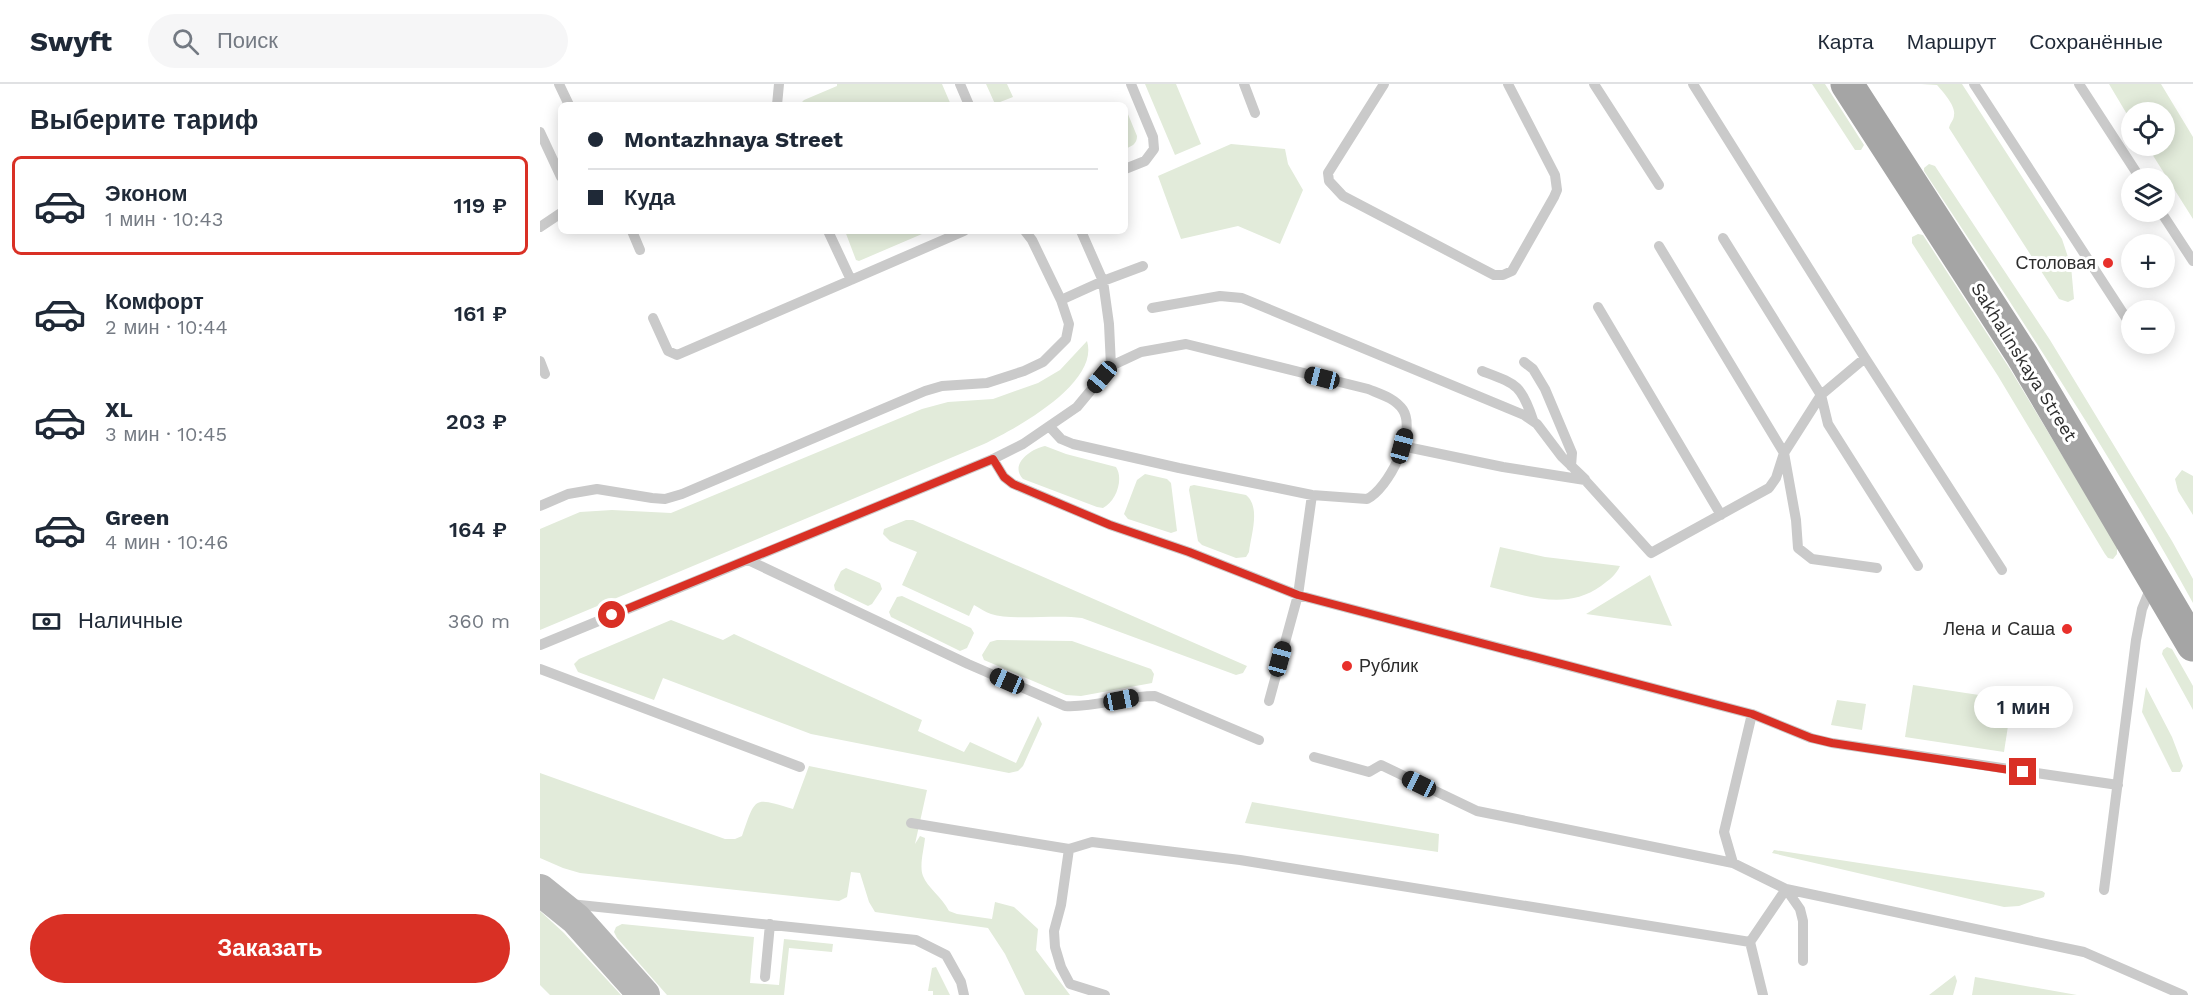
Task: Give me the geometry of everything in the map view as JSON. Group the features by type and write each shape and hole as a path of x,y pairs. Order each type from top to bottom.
{"main road":[{"name":"Sakhalinskaya Street","path":"1847,84 2022,355 2193,645"},
{"path":"548,896 576,919 644,995"}],"lane":[{"path":"560,84 568,102"},
{"path":"777,102 779,84"},
{"path":"960,84 968,102"},
{"path":"1128,168 1145,161 1154,149 1154,137 1131,84"},
{"path":"1244,84 1255,113"},
{"path":"1384,84 1328,173 1329,181 1343,196 1494,275 1503,275 1512,271 1557,190 1555,174 1508,84"},
{"path":"1594,84 1659,185"},
{"path":"1693,84 1865,358 2002,570"},
{"path":"1974,84 2121,310"},
{"path":"2079,84 2134,168"},
{"path":"540,132 558,171"},
{"path":"540,227 558,215"},
{"path":"2168,222 2193,261"},
{"path":"633,234 640,250"},
{"path":"829,234 851,280"},
{"path":"653,318 668,351 677,355 957,234"},
{"path":"540,506 568,494 597,489 664,499 682,494 925,391 942,386 987,383 1043,362 1066,339 1069,324 1060,300 1027,234"},
{"path":"1082,234 1103,281 1109,324 1111,366"},
{"path":"1723,238 1821,395 1828,424 1918,566"},
{"path":"1659,246 1784,453 1796,520 1798,548 1812,559 1877,568"},
{"path":"1060,300 1143,266"},
{"path":"1152,308 1220,296 1242,298 1533,420"},
{"path":"1598,307 1721,515"},
{"path":"540,645 993,459 1050,427 1077,407 1111,366 1141,352 1186,345 1368,389 1388,397 1404,411 1407,426 1396,465 1375,496 1367,499 1312,495 1073,444 1061,439 1050,427"},
{"path":"1482,371 1511,382 1520,389 1533,420 1571,466 1651,553 1769,488 1776,478 1784,453 1821,395 1865,358"},
{"path":"540,362 546,374"},
{"path":"1524,362 1533,369 1545,389 1569,444 1572,453 1571,466"},
{"path":"1402,446 1503,467 1586,480"},
{"path":"993,459 1004,477 1013,484 1110,525 1189,552 1298,595 1752,714 1811,738 1832,743 2118,785"},
{"path":"1269,701 1298,595 1312,495"},
{"path":"748,560 968,664 1065,706 1080,707 1141,696 1155,696 1259,740"},
{"path":"2104,890 2136,640 2142,609 2155,578"},
{"path":"540,669 800,766"},
{"path":"1733,863 1724,832 1752,714"},
{"path":"1314,757 1369,772 1381,765 1477,811 1733,863 1785,889 2084,952 2159,989 2183,995"},
{"path":"911,823 1069,849 1092,842 1240,860 1750,942"},
{"path":"1069,849 1061,905 1054,931 1055,947 1061,968 1070,984 1105,995"},
{"path":"1763,995 1750,942 1785,889"},
{"path":"1785,889 1800,909 1803,921 1803,961"},
{"path":"548,896 916,940 946,955 961,982 964,995"},
{"path":"765,977 770,924"}],"green space":[{"path":"837,84 942,84 950,102 802,102"},
{"path":"986,84 1007,84 1013,97 994,102"},
{"path":"1145,84 1176,84 1201,144 1175,155"},
{"path":"1812,84 1825,84 1864,145 1861,150 1855,150"},
{"path":"1921,84 1962,84 2062,239 2071,266 2074,299 2068,302 2059,299 1949,128 1954,111 1948,99 1937,85"},
{"path":"2109,84 2161,84 2172,102 2121,102 2121,104"},
{"path":"2175,107 2193,137 2193,219 2175,190 2175,168 2161,168 2153,156 2175,156"},
{"path":"1128,114 1137,136 1132,146 1128,148"},
{"path":"1231,144 1285,149 1288,164 1303,190 1280,244 1238,226 1181,239 1158,176"},
{"path":"1929,164 1935,166 2050,340 2172,541 2193,579 2193,603 2097,439 1924,171"},
{"path":"846,234 922,234 859,261 856,260"},
{"path":"1918,234 1923,235 2010,369 2117,546 2117,554 2113,559 2108,558 2105,554 1998,376 1912,243 1912,237"},
{"path":"1087,341 1088,357 1081,373 1068,388 1034,416 998,437 540,630 540,529 580,512 612,510 671,513 922,409 948,402 993,399 1038,383 1060,370"},
{"path":"1045,446 1116,467 1119,484 1112,501 1103,508 1097,507 1023,479 1019,473 1020,463 1028,454"},
{"path":"2182,470 2193,476 2193,515 2178,491 2175,479"},
{"path":"1145,474 1167,479 1171,483 1177,531 1171,533 1128,519 1124,514 1137,480"},
{"path":"1190,486 1246,495 1251,500 1254,522 1249,552 1246,557 1236,558 1202,545 1198,541 1189,490"},
{"path":"906,520 913,520 1247,666 1243,673 1236,675 1082,618 1000,616 974,605 969,616 902,585 917,552 890,541 883,534 884,529"},
{"path":"1500,547 1545,557 1620,566 1601,586 1588,594 1561,600 1533,597 1490,587"},
{"path":"846,568 880,583 882,589 872,604 868,606 835,590 834,585 841,571"},
{"path":"1650,575 1672,626 1586,614"},
{"path":"902,596 971,628 974,633 967,648 960,651 891,617 889,612 897,597"},
{"path":"671,620 723,640 734,634 922,720 918,731 964,752 970,742 1016,763 1038,716 1042,724 1023,766 1018,771 1009,773 811,734 663,678 654,700 578,672 574,664 579,659"},
{"path":"997,640 1072,641 1151,669 1154,674 1152,683 1081,696 1066,695 984,660 982,655 990,642"},
{"path":"2167,647 2172,649 2193,686 2193,710 2162,654"},
{"path":"1913,685 2012,700 2004,752 1905,737"},
{"path":"2146,687 2172,737 2183,766 2180,772 2172,772 2142,712"},
{"path":"1837,700 1866,704 1862,730 1831,725"},
{"path":"809,766 927,790 915,844 920,836 925,838 921,867 928,884 949,911 957,914 992,919 995,902 1014,907 1038,929 1036,950 1070,995 1025,995 1005,954 988,928 875,912 869,902 860,873 851,872 847,897 839,901 580,873 540,858 540,773 725,839 735,839 742,836 750,813 758,803 770,803 793,809"},
{"path":"1252,802 1439,834 1438,852 1245,823"},
{"path":"1774,850 2045,893 2044,897 2019,906 2004,907 1772,853"},
{"path":"540,911 564,933 621,995 550,995 540,985"},
{"path":"622,924 754,937 750,983 779,985 784,939 833,944 832,952 789,948 784,995 667,995 617,938 614,932 616,927"},
{"path":"936,967 950,995 933,995 933,991 928,991 932,968"},
{"path":"1955,975 1957,981 1953,995 1929,995"},
{"path":"1975,977 2077,995 1972,995"}],"place":[{"name":"Столовая","path":"2108,263"},
{"name":"Лена и Саша","path":"2067,629"},
{"name":"Рублик","path":"1347,666"}],"route":[{"path":"612,615 993,459 1004,477 1013,484 1110,525 1189,552 1298,595 1752,714 1811,738 2023,772"}]}
